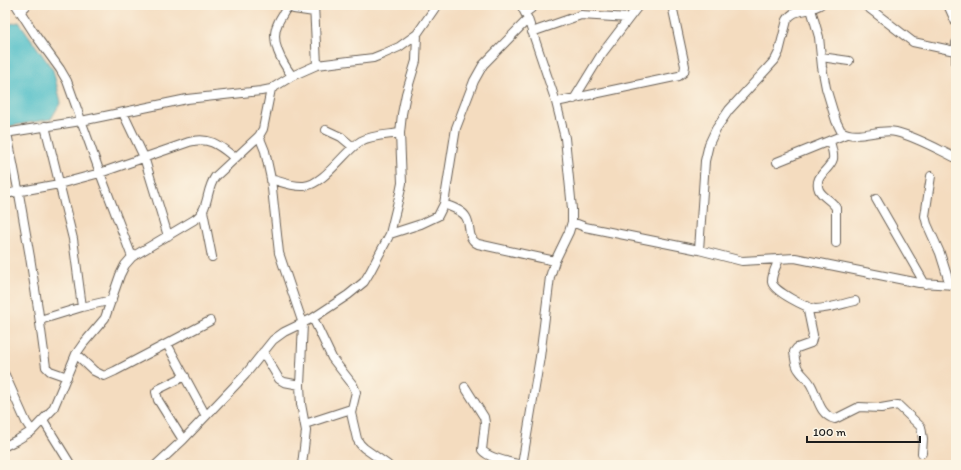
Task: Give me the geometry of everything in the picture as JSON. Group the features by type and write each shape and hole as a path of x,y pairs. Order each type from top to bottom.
{"street":[{"path":"27,5 18,8 67,81 132,257"},
{"path":"67,376 50,371 46,367 19,191 6,133 81,121 187,99 271,89 292,76 317,66 373,58 399,47 417,34 437,5"},
{"path":"390,234 432,220 438,216 444,204 456,128 474,81 483,65 525,12 536,5"},
{"path":"574,99 601,55 639,5"},
{"path":"556,102 679,76 684,72 685,66 672,5"},
{"path":"699,250 705,161 713,136 720,122 729,110 775,60 779,52 787,20 790,16 793,13 805,8 820,5"},
{"path":"865,5 913,42 956,47 956,67"},
{"path":"948,5 956,23"},
{"path":"292,76 279,54 275,35 277,24 285,6 314,9 317,66"},
{"path":"805,8 818,33 825,82 836,121 841,132 852,135 882,131 895,132 906,135 956,158"},
{"path":"465,387 484,417 485,423 482,450 485,454 490,456 522,465 540,357 550,277 555,261 569,232 572,222 567,150 556,102 525,12"},
{"path":"532,32 581,15 629,18"},
{"path":"156,465 183,440 245,375 278,335 313,318 348,295 364,282 390,234 402,183 400,133 406,94 416,61 417,34"},
{"path":"821,57 849,61"},
{"path":"5,446 32,431 49,414 56,404 76,354 105,318 125,265 132,257 199,217 203,211 212,182 220,172 259,136 263,129 271,89"},
{"path":"123,113 144,157 168,236"},
{"path":"45,126 73,239 82,307"},
{"path":"326,130 342,137 353,147"},
{"path":"271,180 299,186 309,185 338,164 353,147 363,140 400,133"},
{"path":"777,162 846,134"},
{"path":"259,136 265,151 271,180 280,253 303,324 300,385 306,438 302,465"},
{"path":"5,194 59,184 100,173 200,139 219,146 235,158"},
{"path":"830,141 833,155 831,164 823,172 818,184 823,195 834,204 836,208 836,243"},
{"path":"572,222 592,228 699,250 742,261 795,258 925,284 953,285 925,216 931,176"},
{"path":"876,200 925,284"},
{"path":"444,204 462,212 466,217 473,242 555,261"},
{"path":"203,211 212,257"},
{"path":"779,258 772,277 772,282 780,292 811,308 821,308 855,301"},
{"path":"40,320 82,307 112,300"},
{"path":"807,306 813,339 811,343 797,348 794,355 798,369 811,385 822,410 835,419 859,407 881,408 898,405 921,427 923,439 922,453"},
{"path":"313,318 332,358 353,385 356,392 351,409 351,417 360,444 385,464"},
{"path":"76,354 94,371 104,376 210,321"},
{"path":"167,344 206,416"},
{"path":"263,352 280,379 284,382 300,385"},
{"path":"5,375 23,416 32,431"},
{"path":"183,440 158,400 156,392 185,376"},
{"path":"305,424 351,409"},
{"path":"43,420 69,462"}],"water":[{"path":"19,22 53,70 61,102 51,119 5,127 5,25"}]}
